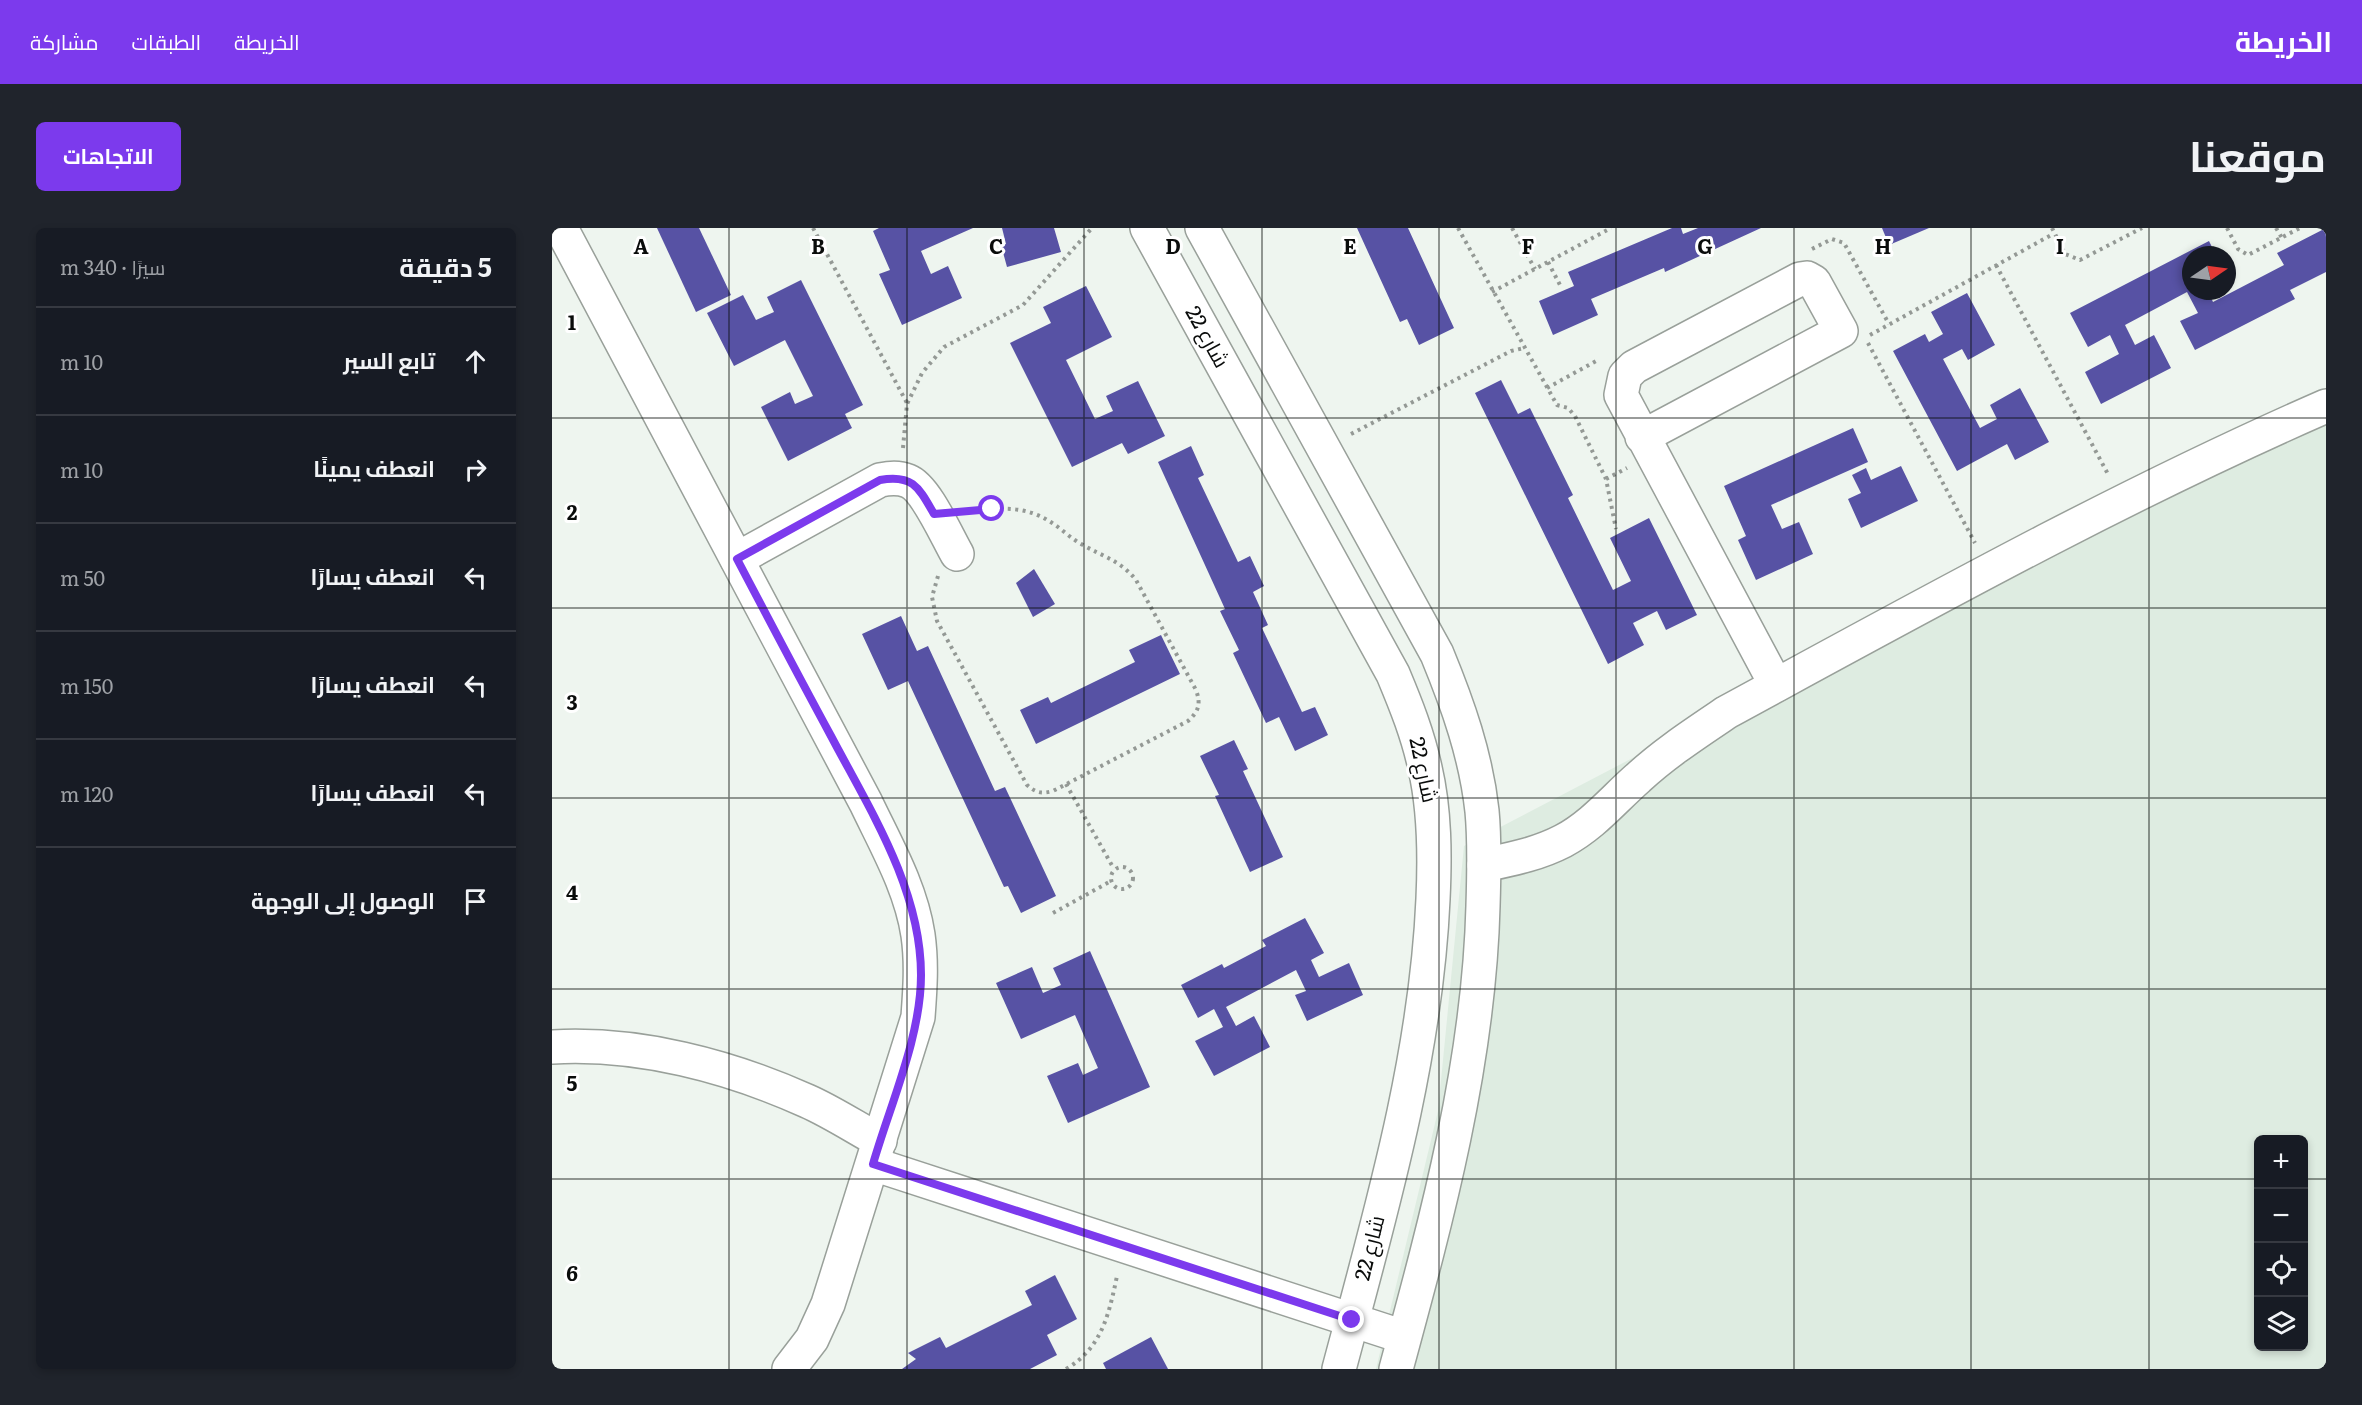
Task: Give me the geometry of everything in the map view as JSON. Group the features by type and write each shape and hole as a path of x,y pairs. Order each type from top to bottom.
{"street":[{"path":"561,228 866,803 907,893 918,934 921,976 918,1017 828,1304 812,1339 789,1369"},
{"name":"شارع 22","path":"1147,228 1393,674 1413,721 1426,770 1433,820 1434,870 1431,937 1424,1003 1413,1068 1339,1369"},
{"path":"1202,228 1437,654 1458,705 1473,757 1482,811 1484,865 1478,995 1466,1077 1396,1369"},
{"path":"1642,437 1841,330 1814,282 1808,278 1800,279 1634,367 1621,384 1621,395 1642,437 1776,686"},
{"path":"1484,865 1528,856 1564,840 1597,819 1637,779 1680,743 1727,712 2122,500 2228,448 2326,406"},
{"path":"737,559 880,480 895,478 910,481 921,490 957,555"},
{"path":"552,1047 652,1053 732,1071 808,1101 877,1153 1123,1246 1404,1337"}],"path":[{"path":"813,228 908,404"},
{"path":"910,481 902,443 908,404 922,373 944,347 1023,305 1092,228"},
{"path":"1458,228 1557,405 1568,408 1575,416 1606,479 1616,530"},
{"path":"1512,228 1535,269"},
{"path":"1492,292 1611,228"},
{"path":"2052,228 2064,254 2080,260 2142,228"},
{"path":"2227,228 2238,249 2244,254 2253,255 2300,228"},
{"path":"2276,228 2282,238"},
{"path":"1548,262 1560,285"},
{"path":"1996,265 2122,500"},
{"path":"1865,337 1990,570"},
{"path":"1324,447 1511,351 1524,348"},
{"path":"934,514 1012,508 1031,512 1050,521 1083,545 1116,560 1136,580 1196,690 1200,702 1197,713 1188,721 1066,784 1044,794 1034,792 1027,785 937,621 932,597 939,572 957,555"},
{"path":"1053,913 1111,881 1114,869 1066,784"},
{"path":"1111,881 1115,887 1128,888 1134,877 1132,871 1126,867 1114,869"},
{"path":"1066,1369 1080,1361 1096,1343 1107,1321 1123,1246"}],"shaded area":[{"path":"2326,396 2326,1369 1376,1369 1438,1111 1464,846"}],"building":[{"path":"657,228 699,228 731,295 696,312"},
{"path":"879,228 973,228 921,251 931,274 948,266 962,298 902,325 879,274 890,270 873,231"},
{"path":"1002,228 1054,228 1061,252 1007,267 1001,245 1006,244"},
{"path":"1357,228 1408,228 1454,328 1419,345 1407,319 1400,322"},
{"path":"1672,228 1681,228 1683,234 1698,228 1761,228 1665,272 1664,268 1591,299 1598,315 1553,335 1539,301 1574,286 1568,272"},
{"path":"1882,228 1929,228 1889,245"},
{"path":"2326,228 2326,272 2290,290 2295,299 2195,350 2180,321 2198,313 2191,300 2212,300 2213,302 2236,300 2236,290 2284,265 2277,253"},
{"path":"2209,241 2212,246 2199,246"},
{"path":"2182,255 2182,295 2125,325 2135,345 2154,335 2171,368 2101,404 2085,372 2119,354 2110,335 2088,347 2070,313"},
{"path":"801,280 863,405 845,414 852,428 788,461 761,407 790,392 795,404 813,396 785,340 734,366 707,313 743,295 756,320 774,312 767,297"},
{"path":"1086,286 1112,337 1066,360 1095,419 1113,411 1106,396 1138,381 1165,436 1128,454 1122,443 1072,467 1010,343 1051,323 1043,307"},
{"path":"1967,293 1995,345 1968,360 1962,349 1943,359 1980,428 1997,419 1990,405 2020,388 2049,442 2015,460 2007,444 1957,471 1893,351 1925,334 1929,342 1943,334 1931,312"},
{"path":"1501,380 1518,414 1530,408 1573,495 1568,498 1613,590 1631,581 1610,538 1649,518 1697,615 1666,630 1657,611 1633,623 1644,645 1608,664 1475,393"},
{"path":"1853,428 1868,462 1771,505 1782,529 1799,522 1813,554 1756,580 1738,540 1746,536 1724,486"},
{"path":"1191,446 1204,475 1198,478 1238,562 1250,556 1264,586 1253,592 1268,625 1262,628 1302,712 1315,707 1328,735 1295,751 1279,717 1266,723 1233,653 1239,650 1220,611 1225,609 1158,462"},
{"path":"1901,466 1918,501 1861,528 1848,499 1861,493 1852,475 1866,468 1871,480"},
{"path":"1034,569 1055,604 1033,617 1016,583"},
{"path":"901,616 917,651 928,646 995,791 1005,787 1056,896 1021,913 1008,886 1004,887 908,681 888,690 862,634"},
{"path":"1161,635 1180,674 1036,744 1020,710 1048,697 1051,703 1135,662 1129,650"},
{"path":"1234,740 1248,769 1243,771 1283,857 1250,872 1215,796 1219,795 1200,756"},
{"path":"1305,918 1324,953 1311,960 1319,977 1349,963 1363,995 1307,1021 1295,995 1306,991 1296,970 1226,1007 1236,1026 1254,1016 1270,1047 1214,1076 1195,1041 1223,1027 1214,1009 1198,1018 1181,985 1222,964 1224,968 1266,946 1262,940"},
{"path":"1090,951 1150,1087 1068,1123 1047,1076 1078,1063 1083,1075 1098,1068 1075,1015 1021,1039 996,983 1032,967 1043,993 1061,985 1053,968"},
{"path":"1055,1275 1077,1319 1047,1335 1057,1355 1030,1369 902,1369 916,1359 908,1353 940,1337 946,1348 1032,1305 1025,1291"},
{"path":"1151,1337 1168,1369 1106,1369 1103,1363"}],"route":[{"path":"992,509 934,514 921,490 910,481 895,478 880,480 737,559 891,854 907,893 918,934 921,976 918,1017 873,1164 1352,1320"}]}
